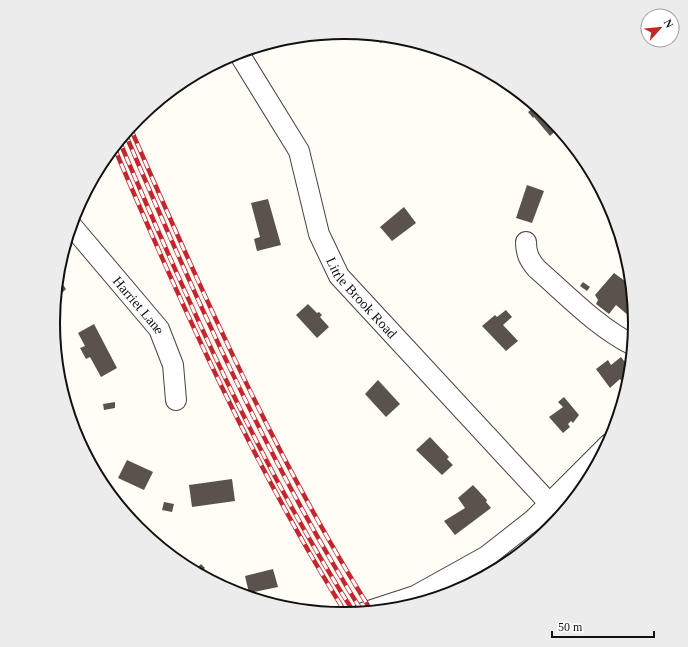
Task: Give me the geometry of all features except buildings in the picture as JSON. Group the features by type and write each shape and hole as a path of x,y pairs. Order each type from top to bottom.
{"street":[{"name":"Little Brook Road","path":"242,58 299,150 318,234 339,276 550,504"},
{"name":"Harriet Lane","path":"76,230 159,329 172,365 176,400"},
{"path":"526,242 526,250 530,261 537,269 584,310 628,342"},
{"path":"388,605 415,596 487,556 533,520 594,459"}],"railway":[{"path":"133,133 213,313 272,435 337,554 369,607"},
{"path":"128,139 178,256 264,438 328,556 359,607"},
{"path":"122,146 171,261 227,382 288,501 351,608"},
{"path":"116,152 166,267 221,386 281,502 343,608"}]}
